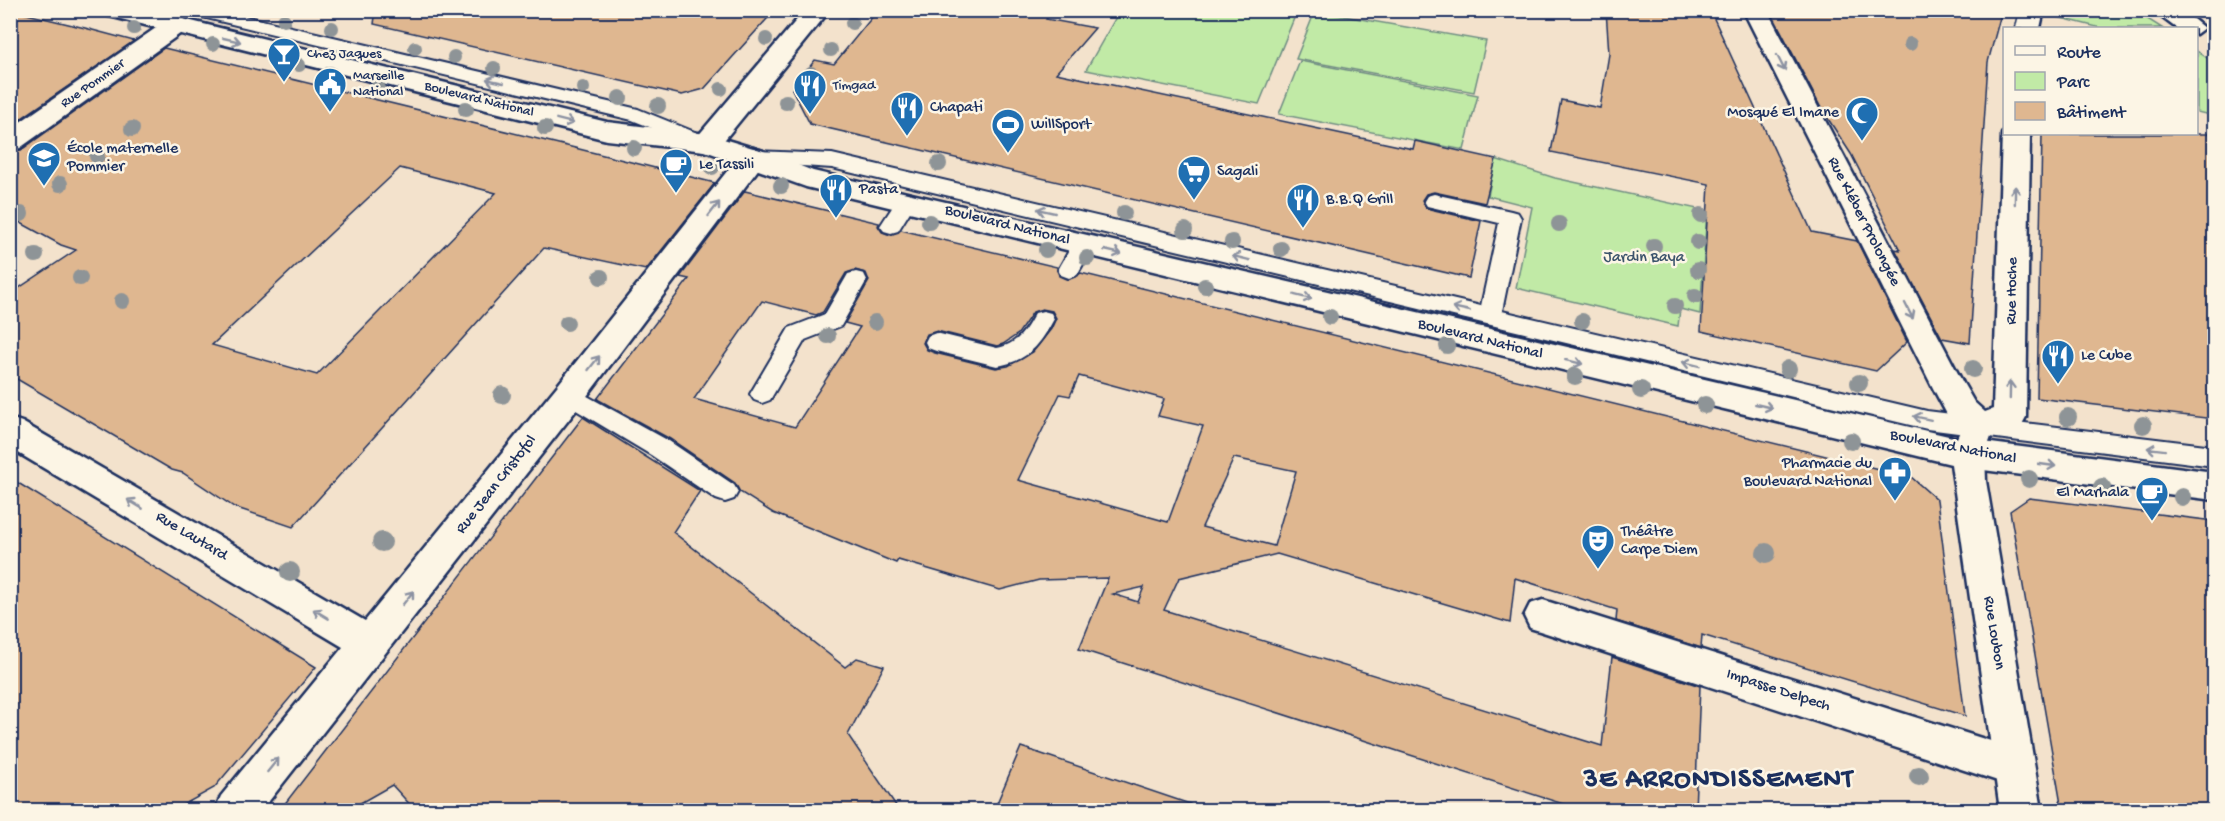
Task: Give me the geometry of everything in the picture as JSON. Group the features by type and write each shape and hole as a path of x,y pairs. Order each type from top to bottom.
{"street":[{"name":"Boulevard National","path":"114,10 185,18 618,133 707,144 753,156 898,214 1076,258 1974,441 2214,486"},
{"path":"707,144 818,10"},
{"name":"Rue Kléber Prolongée","path":"1755,10 1962,411 1974,441"},
{"path":"2028,27 2032,10"},
{"path":"2164,10 2190,27"},
{"name":"Rue Pommier","path":"10,142 185,18"},
{"path":"2198,32 2214,43"},
{"name":"Rue Hoche","path":"1974,441 2009,417 2016,135"},
{"name":"Rue Jean Cristofol","path":"236,810 569,395 753,156"},
{"name":"Rue Lautard","path":"10,431 371,644"},
{"name":"Rue Loubon","path":"1974,441 1969,481 2021,810"},
{"name":"Impasse Delpech","path":"1543,616 2013,767"}],"lane":[{"name":"Boulevard National","path":"753,156 832,161 1927,420 1974,441 2214,456"},
{"path":"1434,201 1511,218 1490,316"},
{"path":"762,394 797,334 832,320 856,280"},
{"path":"936,342 997,357 1007,356 1032,341 1043,319"},
{"path":"569,395 660,448 725,492"}],"green space":[{"path":"1120,10 1297,11 1259,104 1086,70"},
{"path":"1315,11 1486,41 1474,92 1296,59"},
{"path":"2060,11 2135,11 2160,27 2097,27 2057,17"},
{"path":"2198,52 2214,63 2214,116 2198,112"},
{"path":"1300,61 1478,95 1464,150 1279,114"},
{"name":"Jardin Baya","path":"1495,159 1555,178 1707,211 1700,314 1680,309 1678,326 1516,288 1532,207 1488,196"}],"building":[{"path":"10,10 85,28 134,41 10,126"},
{"path":"376,10 775,10 704,89 682,95 374,24"},
{"path":"878,10 1053,10 1046,19 1095,28 1056,73 1413,149 1415,141 1496,159 1485,203 1434,192 1426,194 1422,200 1426,208 1481,221 1469,278 810,124 792,89 815,60 834,64"},
{"path":"1606,10 1710,10 1812,232 1857,241 1907,342 1876,371 1701,331 1709,184 1551,152 1561,100 1600,108 1609,54"},
{"path":"1770,10 2002,10 1988,62 1970,343 1942,338 1895,249 1900,250 1851,154 1821,108"},
{"path":"164,48 715,183 646,270 544,248 293,527 234,507 183,473 172,470 10,375 10,294 76,250 61,245 10,217 10,153 21,150","holes":["400,168 496,193 317,375 212,345"]},
{"path":"2214,134 2214,419 2037,398 2042,135"},
{"path":"745,191 879,223 878,226 882,232 890,235 901,230 1057,267 1059,276 1068,280 1081,273 1911,477 1937,500 1965,716 1702,635 1701,648 1616,621 1617,610 1515,578 1510,623 1277,554 1179,578 1164,610 1602,746 1612,657 1700,686 1695,810 1582,810 1079,649 1108,578 1039,580 1000,590 898,560 896,563 773,513 740,492 735,483 670,439 597,399 689,279 680,277","holes":["855,270 866,273 869,281 845,323 860,327 795,427 694,399 762,301 816,315 823,312 846,273","1042,309 1052,311 1056,318 1051,329 1033,352 1008,366 996,368 935,353 927,350 923,343 927,334 937,331 997,346 1018,334 1033,312","1079,376 1164,399 1158,416 1203,426 1168,522 1018,480 1060,394 1070,396","1234,458 1296,471 1274,546 1202,527","1144,587 1138,602 1113,594"]},
{"path":"583,417 700,491 673,532 845,667 857,658 884,666 848,735 899,810 415,810 392,785 348,810 280,810"},
{"path":"10,478 316,667 214,788 174,810 10,810"},
{"path":"2029,498 2214,521 2214,810 2062,810 2010,511"},
{"path":"1021,747 1190,804 1189,810 994,810"}],"place":[{"name":"Chez Jaques","path":"284,83"},
{"name":"Marseille National","path":"330,113"},
{"name":"Timgad","path":"810,115"},
{"name":"Chapati","path":"907,137"},
{"name":"Mosqué El Imane","path":"1862,142"},
{"name":"WillSport","path":"1008,154"},
{"name":"École maternelle Pommier","path":"44,187"},
{"name":"Le Tassili","path":"676,194"},
{"name":"Sagali","path":"1194,201"},
{"name":"Pasta","path":"836,219"},
{"name":"B.B.Q Grill","path":"1303,229"},
{"name":"Le Cube","path":"2058,385"},
{"name":"Pharmacie du Boulevard National","path":"1895,502"},
{"name":"El Marhala","path":"2152,522"},
{"name":"Théâtre Carpe Diem","path":"1598,570"}],"district":[{"name":"3E ARRONDISSEMENT","path":"1719,781"}]}
